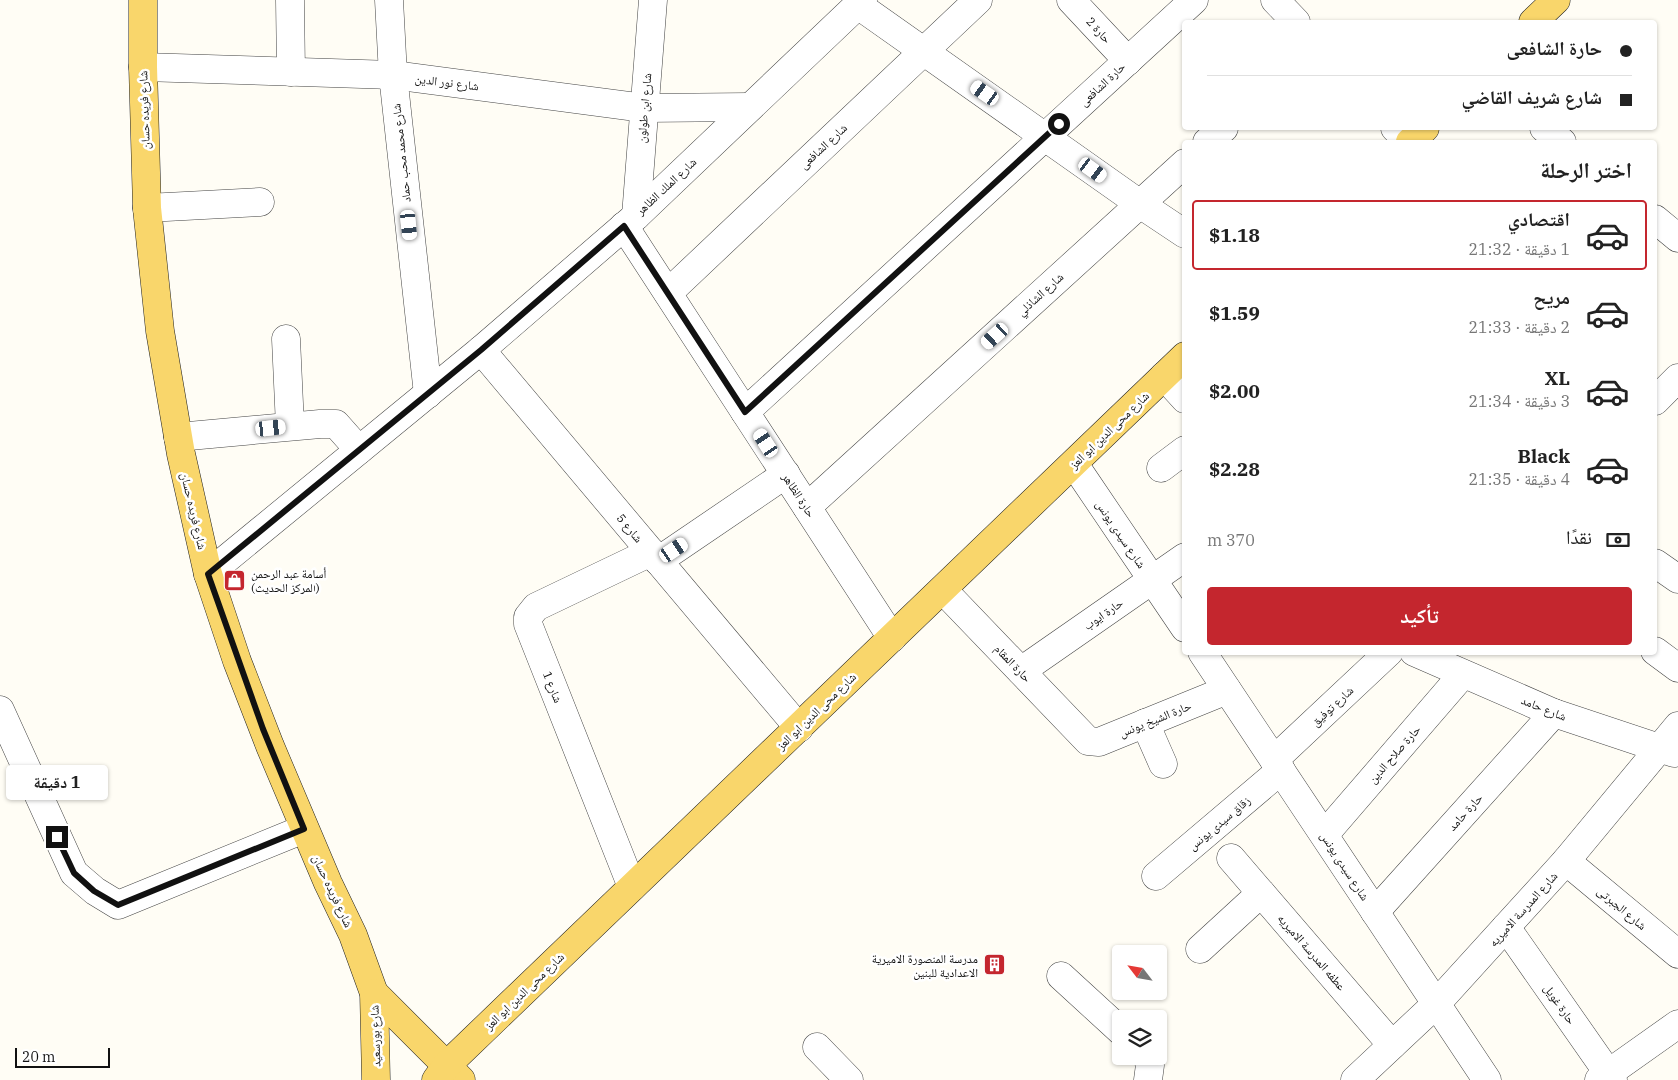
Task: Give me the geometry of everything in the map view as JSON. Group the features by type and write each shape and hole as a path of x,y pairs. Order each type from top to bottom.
{"main road":[{"name":"شارع فريده حسان","path":"144,0 143,67 147,208 160,332 178,437 208,574 263,729 304,829 353,935 374,993"},
{"path":"1535,20 1556,0"},
{"path":"1411,140 1423,130"},
{"name":"شارع محى الدين ابو العز","path":"448,1075 632,888 1182,359"},
{"path":"374,993 448,1075"},
{"name":"شارع بورسعيد","path":"374,993 376,1080"}],"street":[{"path":"290,0 290,72"},
{"name":"شارع محمد محب حماد","path":"389,0 392,75 428,394"},
{"name":"شارع ابن طولون","path":"630,220 644,108 653,0"},
{"name":"شارع الشافعى","path":"668,293 978,0"},
{"name":"حارة 2","path":"1071,0 1128,61"},
{"name":"حارة الشافعى","path":"745,412 1194,0"},
{"path":"1275,0 1294,20"},
{"path":"860,2 924,51 1182,232"},
{"name":"شارع الملك الظاهر","path":"208,574 481,350 630,220 860,2"},
{"name":"شارع نور الدين","path":"143,67 392,75 644,108 750,107"},
{"path":"1210,140 1222,130"},
{"path":"1397,130 1407,140"},
{"path":"1547,130 1559,140"},
{"name":"شارع الشاذلي","path":"807,507 1182,166"},
{"path":"147,208 260,202"},
{"name":"حارة الظاهر","path":"630,220 668,293 892,638"},
{"path":"1657,221 1678,238"},
{"path":"286,339 290,426"},
{"name":"شارع 5","path":"481,350 799,728"},
{"path":"1164,376 1182,396"},
{"path":"1657,397 1678,378"},
{"path":"178,437 290,426 336,424 360,450"},
{"path":"1161,468 1182,452"},
{"name":"شارع سيدى يونس","path":"1074,464 1182,624"},
{"path":"654,556 786,474"},
{"name":"شارع 1","path":"632,888 528,624 528,617 536,607 654,556"},
{"name":"حارة ايوب","path":"1021,671 1182,559"},
{"path":"1657,564 1678,579"},
{"name":"حارة المقام","path":"943,590 1084,737"},
{"path":"1657,652 1678,668"},
{"name":"شارع سيدى يونس","path":"1204,655 1488,1080"},
{"name":"شارع توفيق","path":"1278,765 1387,655"},
{"name":"شارع حامد","path":"1421,655 1554,713 1668,752"},
{"name":"حارة صلاح الدين","path":"1325,834 1463,674"},
{"name":"حارة الشيخ يونس","path":"1084,737 1088,741 1099,742 1227,690"},
{"path":"0,710 74,873 94,891 118,905 304,829"},
{"name":"حارة حامد","path":"1375,912 1554,713"},
{"path":"1145,723 1163,764"},
{"name":"شارع المدرسة الاميريه","path":"1370,1075 1392,1045 1436,1004 1668,752 1678,726"},
{"name":"زقاق سيدى يونس","path":"1156,876 1278,765"},
{"name":"عطفه المدرسة الاميريه","path":"1231,858 1392,1045"},
{"name":"شارع الجبرتى","path":"1566,861 1678,954"},
{"path":"1200,949 1261,893"},
{"name":"حارة غويل","path":"1506,927 1607,1078"},
{"path":"1061,976 1112,1023"},
{"path":"1607,1078 1678,1024"},
{"path":"817,1047 849,1080"},
{"path":"1148,1080 1150,1065"}],"place":[{"name":"أسامة عبد الرحمن (المركز الحديث)","path":"235,580"},
{"name":"مدرسة المنصورة الاميرية الاعدادية للبنين","path":"994,965"}],"route":[{"path":"57,837 74,873 94,891 118,905 304,829 263,729 208,574 481,350 624,226 745,412 1059,124"}]}
